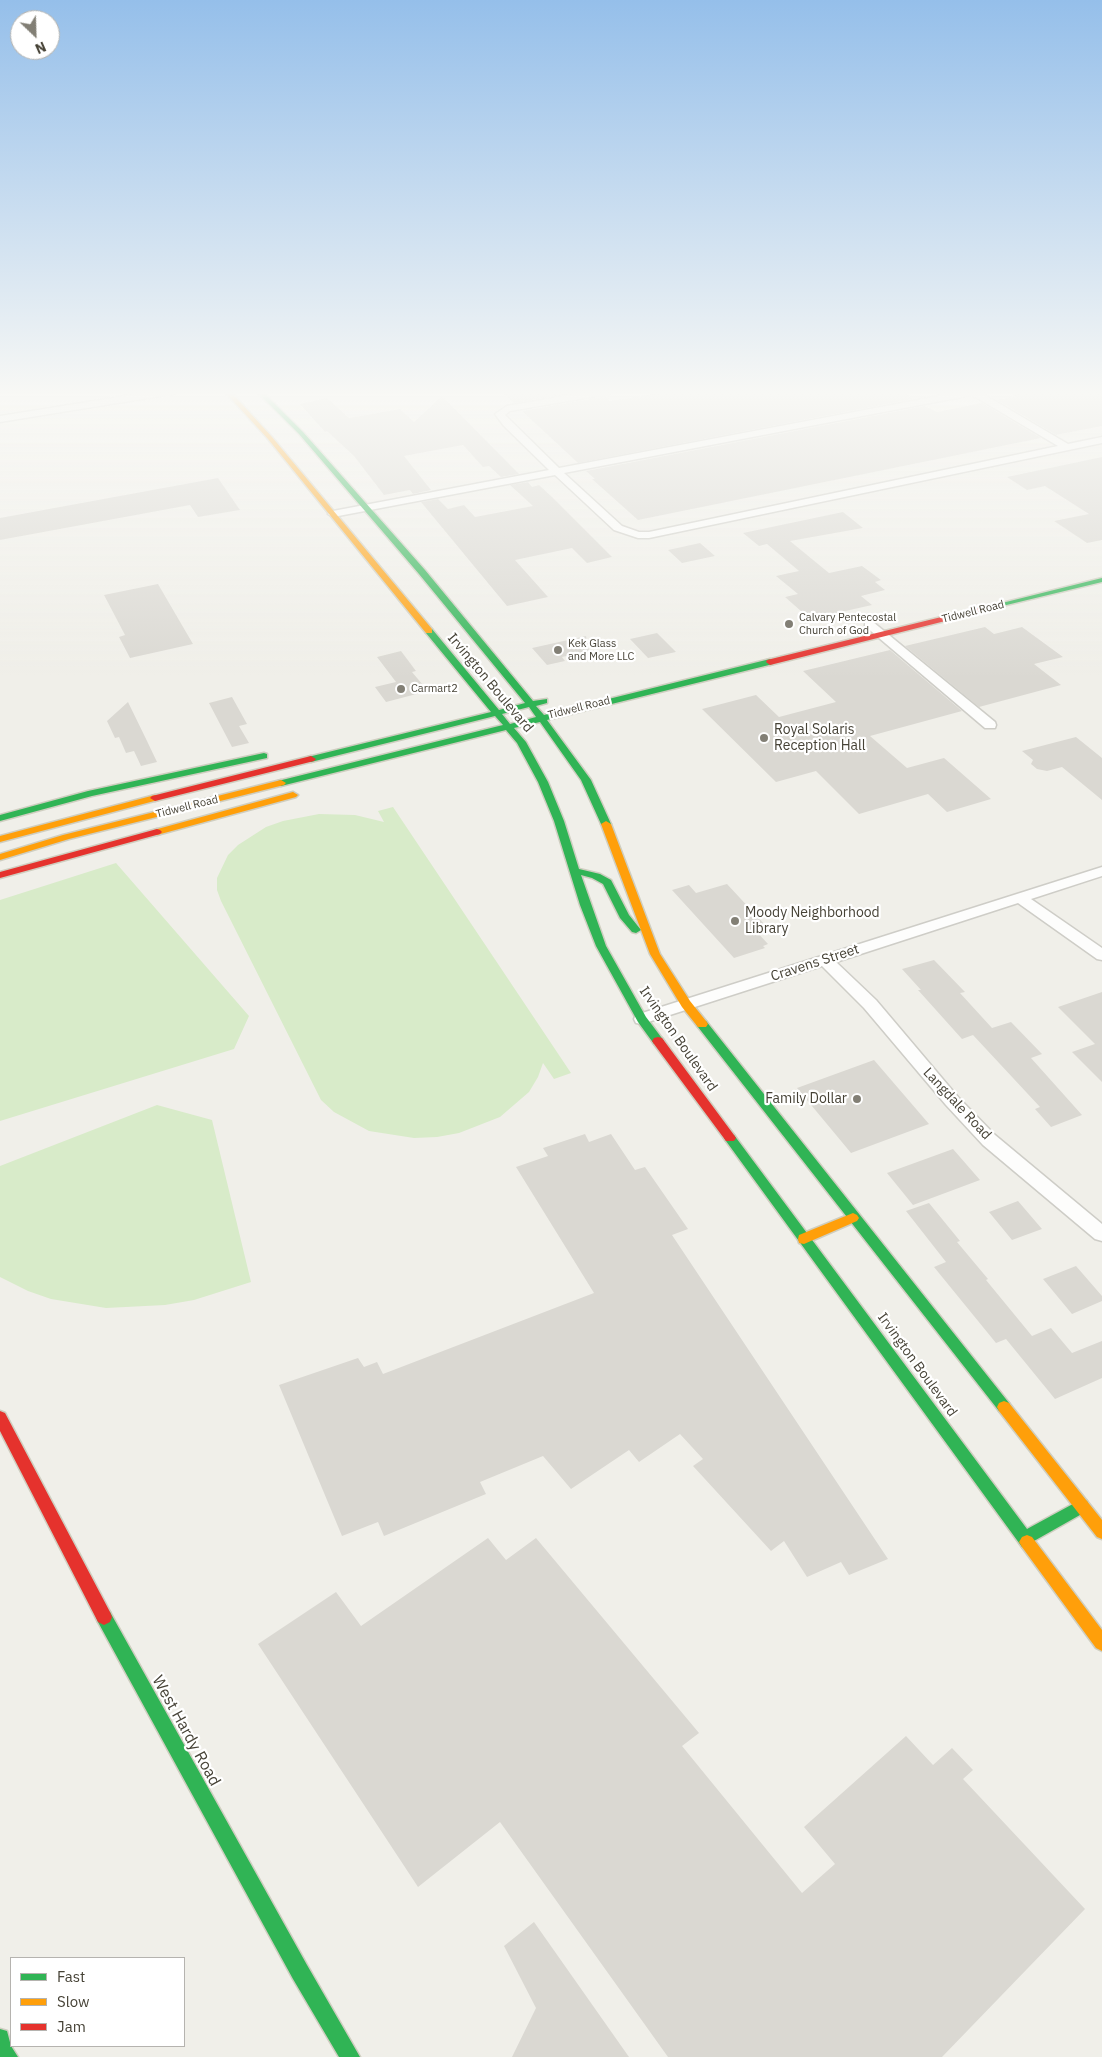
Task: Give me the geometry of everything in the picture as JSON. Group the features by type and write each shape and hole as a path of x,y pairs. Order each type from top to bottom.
{"main road":[{"name":"Irvington Boulevard","path":"311,487 521,742 544,782 576,871 585,906 601,946 642,1019 1102,1643"},
{"name":"Irvington Boulevard","path":"348,487 366,508 432,599 531,704 586,780 607,827 640,919 655,954 686,1004 1102,1532"},
{"path":"1092,569 1102,576"},
{"name":"Tidwell Road","path":"0,857 76,835 541,717 1102,580"},
{"path":"407,605 432,599"},
{"path":"721,659 732,671"},
{"name":"Tidwell Road","path":"0,839 59,822 556,698"},
{"path":"297,750 412,733"},
{"path":"0,875 86,850 216,817 308,789 409,751"},
{"path":"0,818 91,793 203,767 273,754"},
{"path":"576,871 596,876 607,882 624,916 655,954"},
{"path":"804,1239 853,1218"},
{"name":"West Hardy Road","path":"0,1417 104,1617 300,1972 350,2057"},
{"path":"1025,1538 1082,1506"},
{"path":"0,2038 8,2057"}],"street":[{"path":"333,514 478,487"},
{"path":"574,487 618,528 636,535 649,535 876,487"},
{"path":"870,623 990,725"},
{"name":"Cravens Street","path":"642,1019 1102,871"},
{"path":"1019,897 1102,955"},
{"name":"Langdale Road","path":"825,960 870,1004 952,1101 989,1140 1102,1234"}],"green space":[{"path":"393,807 571,1073 554,1079 543,1063 538,1077 529,1092 500,1117 459,1133 437,1137 414,1138 369,1131 334,1112 321,1100 217,890 217,878 228,855 238,845 266,827 283,821 319,814 355,815 384,822 378,811"},
{"path":"116,863 249,1016 234,1049 0,1121 0,900"},
{"path":"157,1105 212,1120 251,1282 194,1300 165,1305 106,1308 51,1299 28,1291 0,1277 0,1166"}],"building":[{"path":"169,487 224,487 240,510 198,517 190,505 0,540 0,518"},
{"path":"378,487 429,487 431,490 413,494 410,490 384,495"},
{"path":"512,487 541,487 612,557 587,563 572,548 515,560 548,597 507,606 421,502 438,499 448,509 464,505 475,517 533,506"},
{"path":"601,487 800,487 638,520"},
{"path":"1022,487 1041,487 1027,490"},
{"path":"1047,487 1102,487 1102,540 1087,543 1054,521 1089,514"},
{"path":"843,512 863,528 790,541 829,573 862,566 881,580 875,582 885,590 861,596 872,605 810,619 785,597 798,594 776,576 799,571 767,544 759,546 743,533"},
{"path":"700,543 715,556 682,563 668,550"},
{"path":"158,584 193,644 130,658 119,637 125,635 104,595"},
{"path":"985,627 994,634 1022,627 1063,657 1034,664 1061,685 979,707 905,646"},
{"path":"657,633 676,652 648,658 630,639"},
{"name":"Kek Glass and More LLC","path":"586,636 589,651 562,657 565,661 547,665 532,648"},
{"path":"890,650 962,711 870,736 907,768 944,758 991,799 947,812 928,794 859,814 816,771 776,782 702,709 756,695 779,717 836,702 803,671"},
{"path":"401,651 416,671 412,672 428,691 386,702 375,687 396,682 377,657"},
{"path":"232,697 247,724 239,726 249,743 232,747 209,703"},
{"path":"128,702 157,762 141,766 134,751 126,753 119,737 115,738 107,721"},
{"path":"1076,737 1102,758 1102,800 1062,767 1047,771 1037,769 1031,764 1033,760 1022,751"},
{"name":"Moody Neighborhood Library","path":"727,884 766,926 755,930 768,944 763,946 765,948 734,958 672,890 689,885 696,893"},
{"path":"934,960 965,992 960,993 992,1028 1011,1022 1042,1054 1031,1058 1082,1115 1051,1127 1035,1109 1040,1107 973,1035 962,1039 918,990 921,990 902,969"},
{"path":"1102,992 1102,1082 1072,1052 1095,1044 1058,1007"},
{"name":"Family Dollar","path":"874,1060 929,1124 851,1153 797,1088"},
{"path":"585,1134 589,1142 611,1134 635,1170 645,1167 688,1229 672,1235 888,1559 849,1575 841,1562 807,1577 784,1541 771,1551 693,1466 703,1459 680,1434 639,1462 629,1450 571,1489 543,1456 480,1482 486,1494 384,1536 378,1522 342,1536 279,1385 358,1358 364,1367 377,1362 383,1374 594,1293 516,1167 548,1156 543,1148"},
{"path":"953,1149 980,1180 913,1205 887,1173"},
{"path":"1018,1201 1042,1229 1012,1240 989,1212"},
{"path":"929,1203 960,1241 957,1242 988,1279 986,1280 1032,1336 1051,1328 1072,1353 1102,1341 1102,1378 1055,1399 1006,1339 996,1343 934,1267 946,1262 906,1211"},
{"path":"1076,1266 1102,1296 1102,1301 1072,1314 1043,1279"},
{"path":"488,1538 506,1560 536,1538 699,1733 682,1746 802,1893 835,1864 804,1827 906,1736 933,1765 952,1748 973,1770 963,1779 1085,1909 942,2057 668,2057 500,1822 418,1887 258,1644 336,1592 361,1626"},
{"path":"534,1922 629,2057 512,2057 536,2008 504,1946"}],"traffic: fast":[{"path":"348,487 422,572 541,717 586,780 606,824"},
{"path":"994,606 1102,580"},
{"path":"429,631 521,742 543,782 559,821 585,905 601,946 642,1019 658,1041"},
{"path":"281,783 770,662"},
{"path":"311,759 544,701"},
{"path":"0,818 91,793 264,756"},
{"path":"576,871 596,876 607,882 624,916 636,930"},
{"path":"702,1024 1004,1407"},
{"path":"730,1138 1027,1542"},
{"path":"1025,1538 1082,1506"},
{"path":"104,1617 300,1972 350,2057"},
{"path":"0,2038 8,2057"}],"traffic: slow":[{"path":"310,487 429,631"},
{"path":"0,857 66,837 281,783"},
{"path":"157,832 293,795"},
{"path":"0,839 155,798"},
{"path":"606,824 655,954 686,1004 702,1024"},
{"path":"804,1239 853,1218"},
{"path":"1004,1407 1102,1532"},
{"path":"1027,1542 1102,1643"}],"traffic: jam":[{"path":"770,662 994,606"},
{"path":"155,798 311,759"},
{"path":"0,875 157,832"},
{"path":"658,1041 730,1138"},
{"path":"0,1417 104,1617"}],"place":[{"name":"Calvary Pentecostal Church of God","path":"789,624"},
{"name":"Kek Glass and More LLC","path":"558,650"},
{"name":"Carmart2","path":"401,689"},
{"name":"Royal Solaris Reception Hall","path":"764,738"},
{"name":"Moody Neighborhood Library","path":"735,921"},
{"name":"Family Dollar","path":"857,1099"}]}
